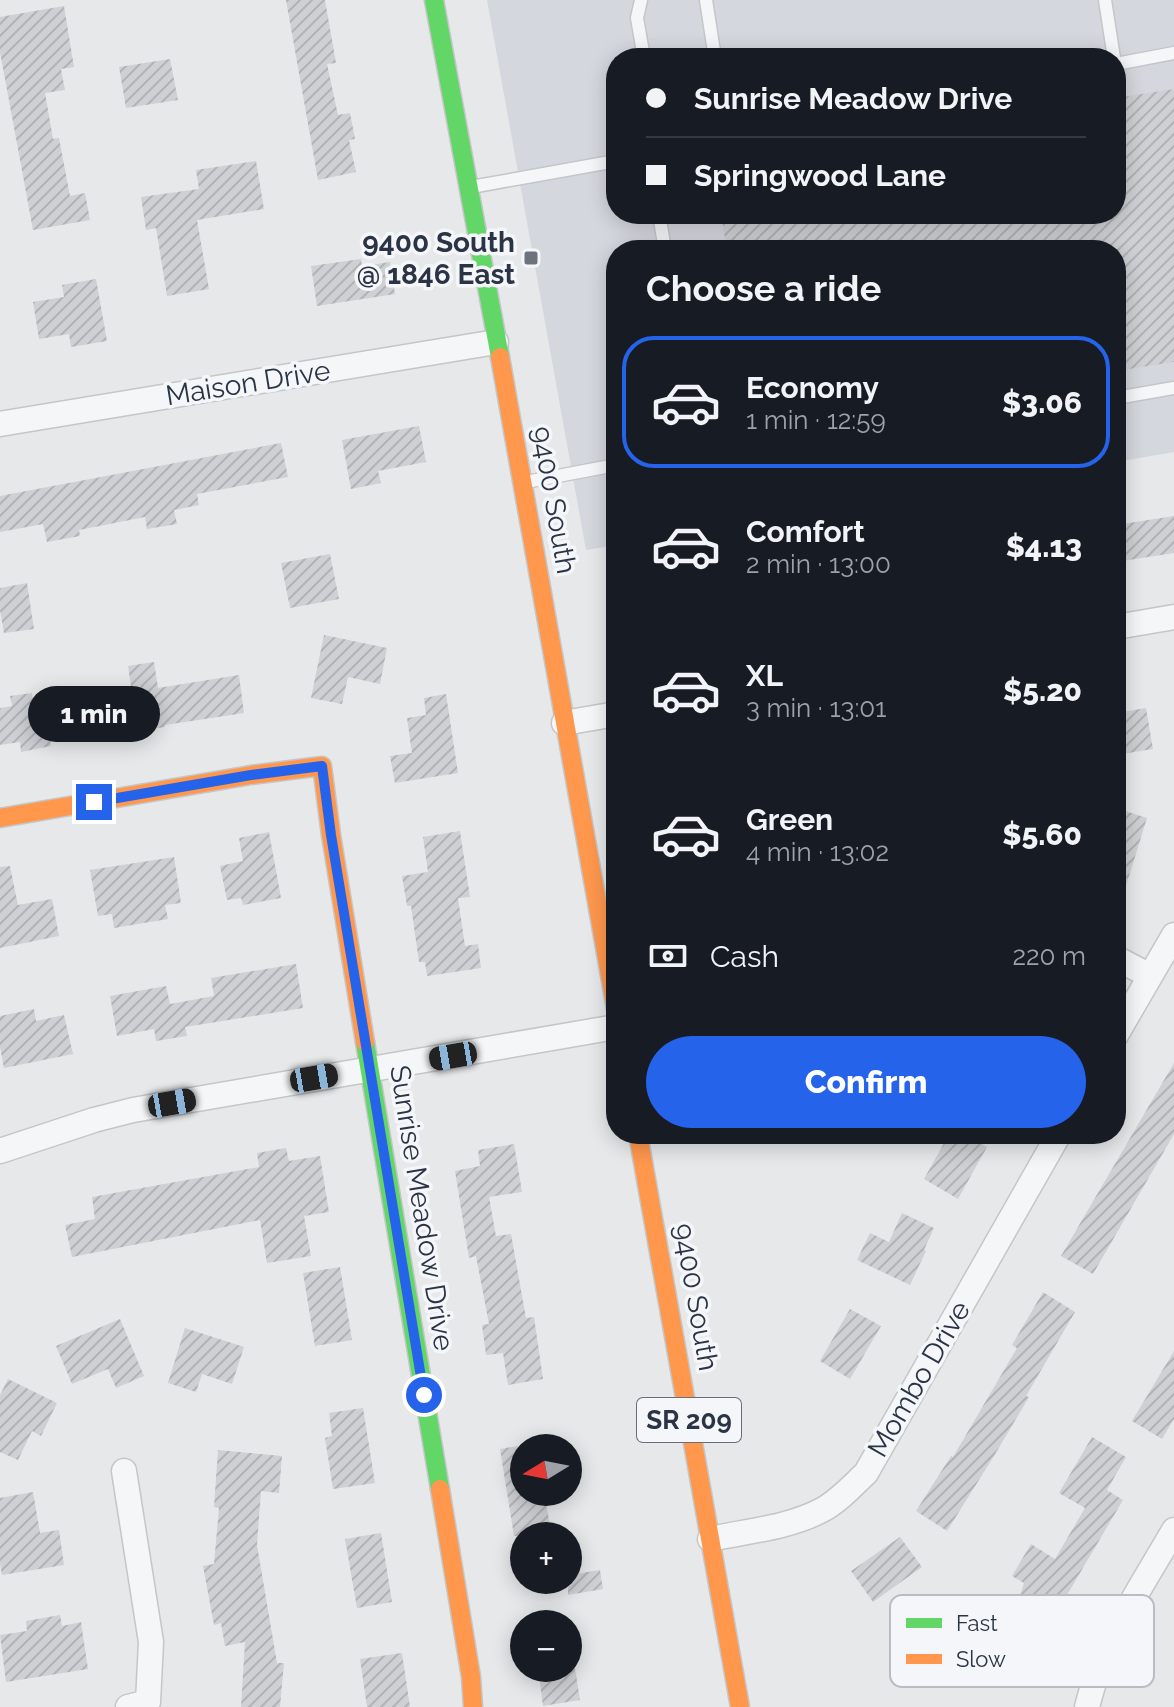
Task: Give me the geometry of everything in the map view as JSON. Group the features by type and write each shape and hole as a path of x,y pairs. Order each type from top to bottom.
{"main road":[{"name":"9400 South","path":"434,0 606,954"},
{"name":"Sunrise Meadow Drive","path":"0,818 251,775 322,766 471,1677 473,1707"},
{"name":"9400 South","path":"640,1144 740,1707"}],"street":[{"name":"Maison Drive","path":"0,424 496,342"},
{"path":"1126,625 1174,617"},
{"path":"564,723 606,716"},
{"path":"1126,1018 1174,935"},
{"path":"1126,963 1150,976"},
{"path":"0,1151 133,1110 606,1029"},
{"name":"Mombo Drive","path":"710,1539 800,1520 824,1509 866,1473 1053,1144"},
{"path":"124,1471 151,1642 148,1702 128,1707"},
{"path":"1137,1595 1174,1530"},
{"path":"1087,1707 1092,1687"}],"lane":[{"path":"641,0 637,18 642,48"},
{"path":"706,0 713,48"},
{"path":"1105,0 1112,48"},
{"path":"1126,62 1174,53"},
{"path":"468,188 606,163"},
{"path":"1126,396 1174,388"},
{"path":"523,482 606,467"}],"shaded area":[{"path":"487,0 1174,0 1174,452 1126,460 1126,240 606,240 606,547 586,550"}],"building":[{"path":"286,0 325,0 336,63 327,64 338,115 350,113 355,139 349,140 356,172 318,180"},
{"path":"64,6 74,67 61,69 65,90 45,93 53,139 59,138 70,196 85,193 90,220 33,230 0,52 0,17"},
{"path":"170,59 178,100 126,108 119,67"},
{"path":"1174,89 1174,362 1126,369 1126,240 725,240 723,224 1126,224 1126,96"},
{"path":"256,161 264,209 197,220 209,289 167,296 156,228 146,230 141,197 199,189 196,170"},
{"path":"361,259 362,266 390,262 395,294 317,306 311,266"},
{"path":"96,279 107,341 71,347 69,334 39,339 33,302 64,297 62,285"},
{"path":"419,426 426,462 378,471 381,483 351,489 342,440"},
{"path":"281,443 288,477 197,494 199,505 174,510 177,524 147,529 145,517 79,530 80,536 47,542 43,524 0,532 0,496"},
{"path":"1174,516 1174,553 1126,560 1126,523"},
{"path":"330,554 339,599 290,608 281,563"},
{"path":"27,583 34,629 4,633 0,588"},
{"path":"324,635 387,648 380,684 348,677 342,704 311,698"},
{"path":"154,662 158,688 239,675 244,713 90,739 82,694 131,686 128,666"},
{"path":"32,693 36,721 46,719 51,746 21,752 20,742 0,745 0,708 12,706 10,696"},
{"path":"446,694 458,773 395,783 390,756 412,753 407,718 426,715 424,698"},
{"path":"1146,708 1153,749 1126,753 1126,711"},
{"path":"1126,811 1147,818 1126,886"},
{"path":"460,831 470,897 458,898 465,946 478,944 481,968 427,976 425,962 419,962 411,906 407,906 402,876 428,872 423,837"},
{"path":"269,832 281,898 243,905 241,898 227,900 220,866 243,861 239,838"},
{"path":"174,857 181,903 165,905 168,919 114,928 112,914 98,916 90,870"},
{"path":"10,866 18,905 52,899 59,936 0,948 0,867"},
{"path":"296,964 303,1008 185,1027 187,1036 156,1041 154,1029 117,1036 110,996 166,986 170,1004 214,996 211,978"},
{"path":"34,1009 36,1021 64,1015 73,1054 4,1068 0,1016"},
{"path":"1174,1063 1174,1134 1093,1274 1061,1256"},
{"path":"514,1144 522,1192 489,1197 496,1236 511,1234 526,1318 534,1317 543,1379 508,1385 503,1353 486,1355 482,1325 489,1324 476,1256 469,1258 455,1171 480,1166 478,1150"},
{"path":"943,1144 982,1144 987,1147 958,1199 924,1179"},
{"path":"286,1148 289,1161 320,1156 329,1212 304,1216 311,1256 267,1263 260,1220 72,1257 65,1225 95,1219 92,1197 259,1167 257,1153"},
{"path":"902,1213 934,1228 910,1285 857,1260 870,1233 889,1242"},
{"path":"340,1267 352,1340 315,1346 303,1273"},
{"path":"1043,1292 1075,1312 1026,1396 1029,1397 947,1531 916,1511 953,1457 1017,1348 1012,1345"},
{"path":"850,1309 881,1326 850,1379 820,1361"},
{"path":"120,1319 144,1376 116,1388 108,1369 72,1384 56,1346"},
{"path":"185,1328 244,1347 232,1384 202,1374 196,1392 168,1383"},
{"path":"1174,1351 1174,1419 1162,1439 1132,1421"},
{"path":"8,1379 57,1403 41,1436 32,1431 18,1460 0,1452 0,1395"},
{"path":"363,1408 375,1483 333,1489 325,1438 332,1436 329,1413"},
{"path":"1092,1437 1126,1457 1107,1490 1123,1500 1067,1595 1020,1595 1024,1583 1012,1576 1031,1544 1055,1559 1085,1508 1059,1493"},
{"path":"510,1447 510,1506 547,1506 549,1522 512,1522 500,1449"},
{"path":"218,1450 282,1456 279,1493 261,1491 257,1545 277,1663 284,1663 280,1707 241,1707 245,1642 225,1646 221,1623 214,1625 203,1566 214,1564 219,1508 214,1507"},
{"path":"33,1492 40,1533 59,1530 64,1565 2,1575 0,1498"},
{"path":"381,1533 392,1602 357,1608 345,1539"},
{"path":"900,1537 922,1567 873,1602 851,1571"},
{"path":"600,1570 603,1589 582,1593 582,1573"},
{"path":"60,1615 62,1626 81,1622 88,1669 6,1682 0,1635 27,1631 26,1621"},
{"path":"402,1653 410,1707 367,1707 360,1659"},
{"path":"540,1682 577,1682 580,1700 543,1706"}],"traffic: fast":[{"path":"434,0 500,357"},
{"path":"365,1042 440,1489"}],"traffic: slow":[{"path":"500,357 606,953"},
{"path":"0,818 251,775 322,766 365,1042"},
{"path":"640,1144 740,1707"},
{"path":"440,1489 471,1677 473,1707"}],"place":[{"name":"9400 South @ 1846 East","path":"531,258"}],"route":[{"path":"94,802 322,766 424,1395"}]}
